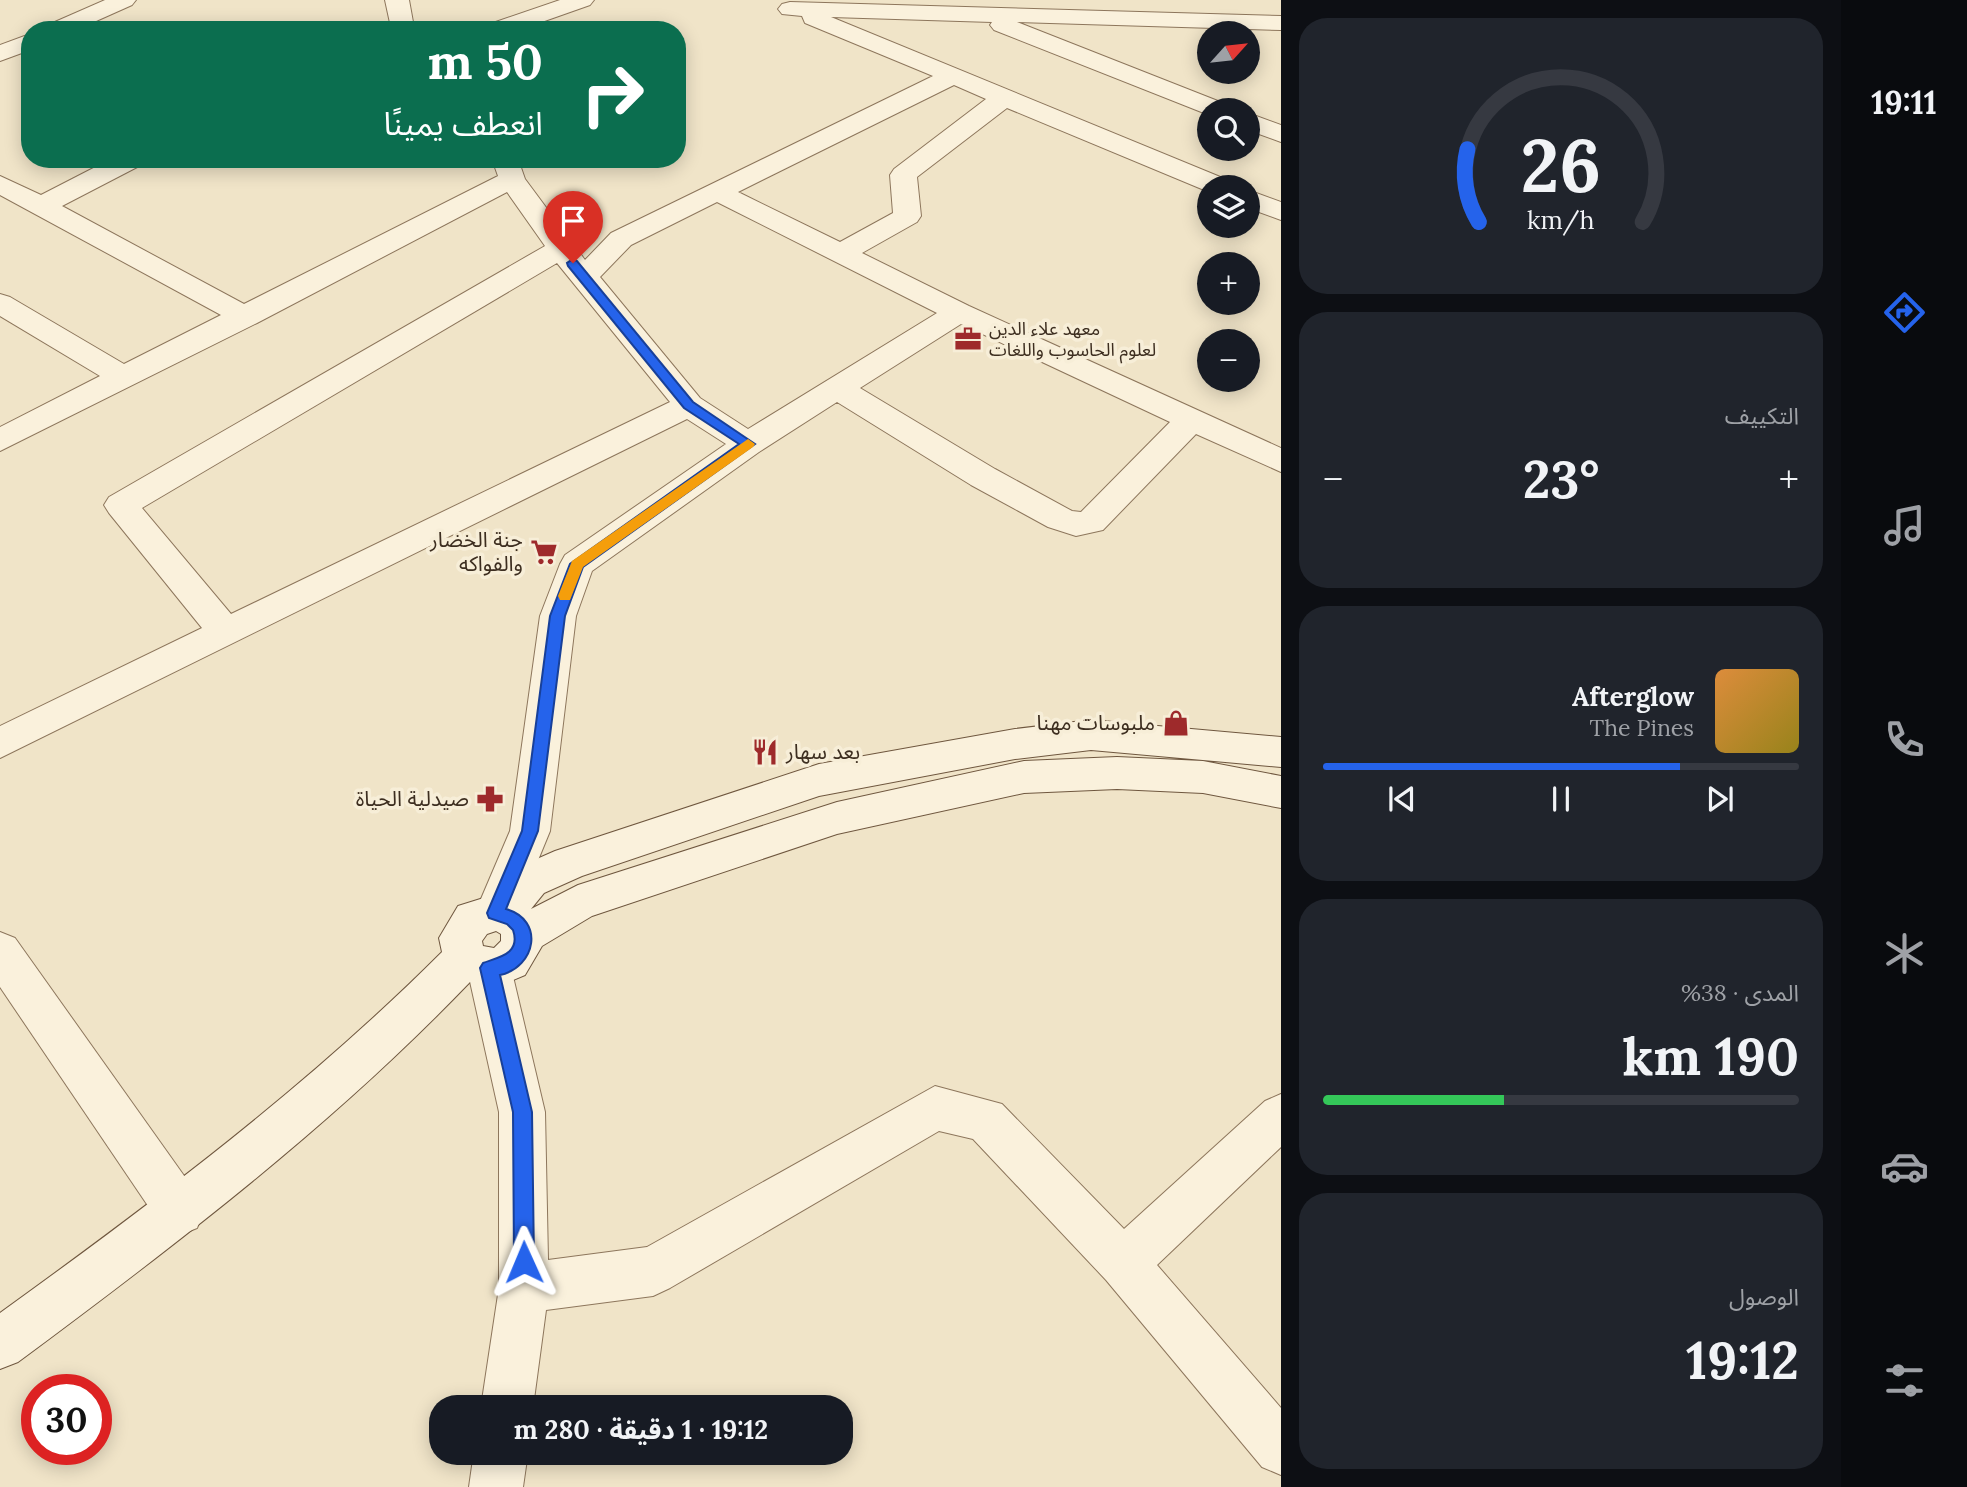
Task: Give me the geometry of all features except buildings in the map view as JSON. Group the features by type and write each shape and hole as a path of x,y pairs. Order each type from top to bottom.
{"street":[{"path":"76,21 124,0"},
{"path":"397,0 402,21"},
{"path":"521,21 582,0"},
{"path":"779,4 978,16 1206,21"},
{"path":"779,4 1002,99 1197,178"},
{"path":"978,16 1197,101"},
{"path":"1260,22 1281,23"},
{"path":"1260,25 1281,32"},
{"path":"0,54 21,45"},
{"path":"584,277 621,239 951,77"},
{"path":"839,254 907,216 903,175 1002,99"},
{"path":"1260,126 1281,134"},
{"path":"41,206 115,168"},
{"path":"0,440 247,317 509,169 561,249 689,405 748,444"},
{"path":"0,184 247,317"},
{"path":"717,192 958,312 1281,461"},
{"path":"1260,203 1281,212"},
{"path":"226,634 121,505 561,249"},
{"path":"0,303 125,378"},
{"path":"507,921 530,831 558,616 577,564 748,444 958,312"},
{"path":"837,388 983,478 1060,519 1076,524 1091,522 1191,420"},
{"path":"0,743 689,405"},
{"path":"507,921 529,881 569,863 819,780 1002,746 1091,735 1281,752"},
{"path":"509,1395 524,1287 522,1112 477,963 460,938 473,919 507,921 578,903 837,818 1024,777 1117,773 1203,777 1281,792"},
{"path":"0,951 180,1211"},
{"path":"0,1344 180,1211 477,963"},
{"path":"524,1287 653,1271 934,1108 986,1120 1124,1262 1281,1448"},
{"path":"1124,1262 1281,1116"},
{"path":"496,1487 499,1465"}],"slow traffic":[{"path":"565,596 577,564 748,444"}],"place":[{"name":"معهد علاء الدين لعلوم الحاسوب واللغات","path":"968,339"},
{"name":"جنة الخضار والفواكه","path":"544,552"},
{"name":"ملبوسات مهنا","path":"1176,723"},
{"name":"بعد سهار","path":"765,752"},
{"name":"صيدلية الحياة","path":"490,799"}],"route":[{"path":"524,1262 522,1112 489,968 503,966 515,959 522,948 524,935 520,926 512,918 496,913 530,831 558,616 577,564 748,444 689,405 573,263"}]}
